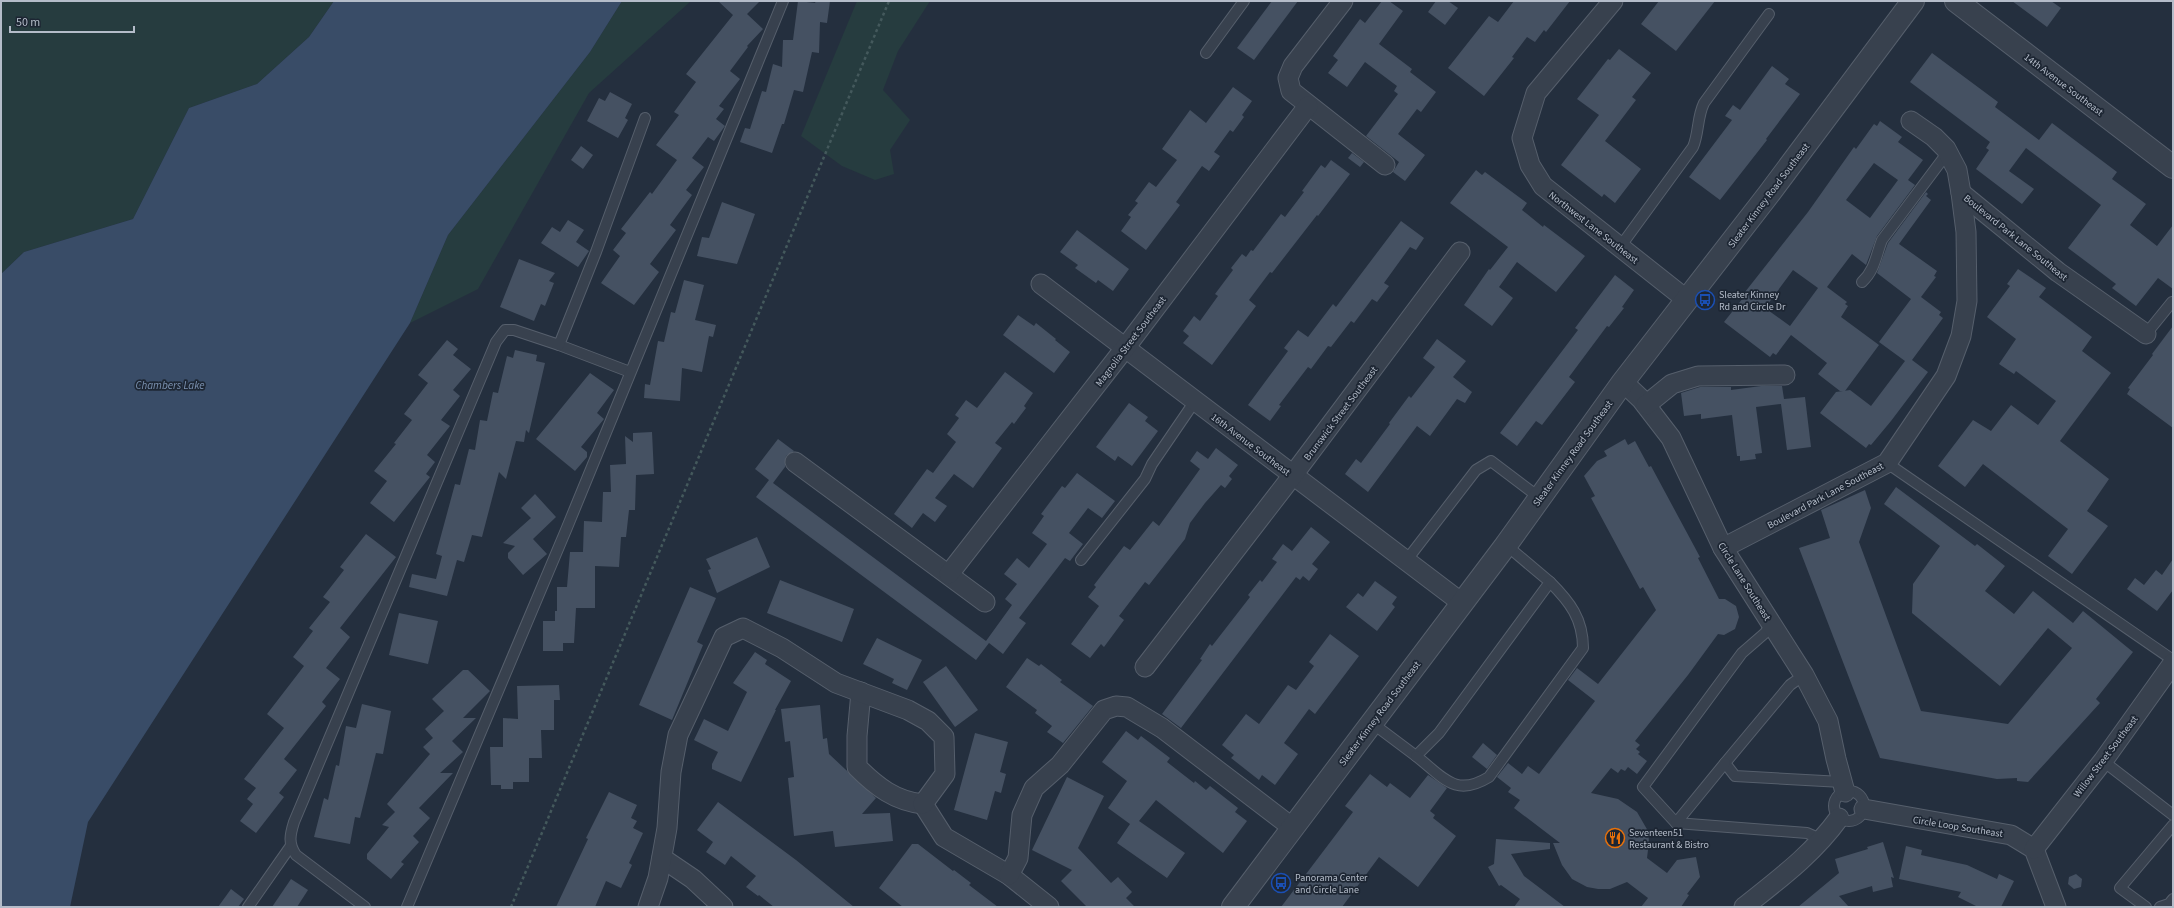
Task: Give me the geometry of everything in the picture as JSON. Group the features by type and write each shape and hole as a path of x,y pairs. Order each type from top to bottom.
{"street":[{"path":"1343,1 1293,66 1288,78 1291,91 1308,106 1385,165"},
{"name":"Northwest Lane Southeast","path":"1613,1 1536,93 1522,138 1530,165 1543,186 1687,300"},
{"name":"Sleater Kinney Road Southeast","path":"1234,907 1506,545 1623,382 1687,300 1913,1"},
{"name":"14th Avenue Southeast","path":"1956,1 2173,166"},
{"name":"Magnolia Street Southeast","path":"949,574 1125,348 1308,106"},
{"path":"1911,121 1934,137 1948,152 1957,170 1961,193"},
{"name":"Boulevard Park Lane Southeast","path":"1961,193 2058,272 2146,334"},
{"name":"Boulevard Park Lane Southeast","path":"1723,548 1887,463 1946,376 1961,336 1967,301 1966,232 1961,193"},
{"name":"Brunswick Street Southeast","path":"1145,667 1294,475 1460,252"},
{"name":"16th Avenue Southeast","path":"1041,284 1462,603"},
{"path":"1646,405 1672,384 1698,376 1785,375"},
{"name":"Circle Lane Southeast","path":"1623,382 1646,405 1671,438 1723,548 1804,675 1828,721 1844,787"},
{"path":"795,462 985,602"},
{"path":"648,907 658,878 662,858 667,828 671,772 678,735 724,637 743,628 782,648 836,683 908,710 928,721 944,737 945,774 923,804"},
{"name":"Willow Street Southeast","path":"2034,849 2103,760 2173,662"},
{"path":"861,692 857,736 857,767 876,785 906,802 923,804"},
{"path":"1009,875 1018,858 1022,815 1034,788 1060,765 1104,710 1116,706 1127,707 1144,716 1293,828"},
{"path":"923,804 944,837 1009,875 1049,907"},
{"name":"Circle Loop Southeast","path":"1864,809 2011,835 2034,849"},
{"path":"1744,907 1780,879 1823,840 1839,818"},
{"path":"2034,849 2056,907"},
{"path":"662,858 688,875 723,907"}],"lane":[{"path":"407,907 752,82 783,1"},
{"path":"1206,53 1244,1"},
{"path":"1620,247 1693,147 1697,138 1700,111 1704,103 1769,14"},
{"path":"559,345 596,252 645,118"},
{"path":"1862,282 1869,276 1877,259 1878,247 1882,240 1948,152"},
{"path":"2146,334 2172,302"},
{"path":"248,907 290,847 290,835 294,822 496,342 505,330 514,330 559,345 630,372"},
{"path":"1081,560 1145,479 1152,464 1195,401"},
{"path":"1406,561 1476,470 1484,464 1491,461 1540,498"},
{"path":"1887,463 2173,662"},
{"path":"1372,723 1453,785 1465,787 1476,784 1489,777 1583,648 1583,631 1567,600 1550,582 1506,545"},
{"path":"1416,756 1439,733 1550,582"},
{"path":"1772,623 1765,633 1742,653 1643,787 1676,823 1807,833 1823,840"},
{"path":"1676,823 1790,685 1804,675"},
{"path":"2103,760 2173,815"},
{"path":"1725,763 1735,776 1844,787 1861,796 1863,800 1864,809 1856,820 1851,821 1839,818 1834,803 1844,787"},
{"path":"2146,907 2120,888 2173,825"},
{"path":"290,847 296,855 365,907"},
{"path":"2160,907 2169,904 2173,899"}],"path":[{"path":"511,907 889,1"}],"green space":[{"path":"1,1 334,1 309,37 257,84 189,108 133,219 24,252 1,274"},
{"path":"622,1 691,1 589,93 478,289 410,323 448,235 590,52"},
{"path":"857,1 930,1 898,51 883,90 910,120 890,150 894,174 875,180 842,166 801,136"}],"water":[{"name":"Chambers Lake","path":"334,1 622,1 590,52 448,235 410,323 88,822 70,907 1,907 1,274 24,252 133,219 189,108 257,84 309,37"}],"building":[{"path":"718,1 760,1 747,14 763,29 747,46 748,47 730,71 740,79 719,106 724,109 716,119 725,126 714,141 708,137 692,158 704,167 686,190 692,195 670,225 676,230 650,264 659,272 634,305 601,283 620,256 613,250 626,233 621,229 650,192 652,194 677,160 656,145 679,115 674,112 696,82 686,74 733,15"},
{"path":"798,1 815,3 816,1 830,1 827,23 820,22 819,53 812,52 803,92 794,90 784,124 782,124 772,153 740,142 745,128 750,129 762,91 766,92 773,64 782,67 783,40 793,40"},
{"path":"1272,1 1298,1 1254,60 1237,48"},
{"path":"1382,1 1389,1 1403,11 1379,44 1412,69 1410,72 1436,92 1421,112 1417,109 1398,134 1425,155 1405,181 1393,172 1399,162 1366,136 1398,94 1394,91 1397,86 1365,62 1347,87 1328,73 1338,60 1333,56 1360,19 1365,23"},
{"path":"1436,1 1448,1 1458,8 1445,25 1428,12"},
{"path":"1514,1 1570,1 1546,32 1544,30 1535,42 1527,37 1512,57 1514,58 1484,96 1448,68 1489,16 1498,22"},
{"path":"1659,1 1715,1 1676,51 1641,24"},
{"path":"2012,1 2051,1 2061,8 2047,27"},
{"path":"1619,49 1651,73 1632,97 1636,100 1605,141 1641,169 1615,203 1604,194 1602,197 1561,165 1599,115 1577,99 1608,59 1610,60"},
{"path":"1932,53 1998,102 1995,107 2039,140 2052,123 2117,172 2112,179 2146,204 2130,225 2157,246 2173,225 2173,289 2158,278 2136,306 2112,288 2116,284 2068,248 2101,205 2026,148 2009,171 2034,189 2022,204 1976,169 1989,150 1986,148 1990,142 1910,82"},
{"path":"1772,66 1789,79 1785,84 1800,94 1766,139 1767,140 1720,200 1689,177 1732,120 1725,116 1733,105 1740,110"},
{"path":"1233,87 1252,101 1242,115 1244,117 1233,132 1230,130 1214,152 1220,156 1209,171 1202,166 1176,202 1180,205 1146,250 1121,231 1131,217 1128,215 1138,203 1135,201 1149,182 1156,187 1177,160 1162,149 1190,110 1206,123"},
{"path":"610,92 632,104 625,118 628,120 618,138 587,121 599,98 605,101"},
{"path":"1880,121 1902,137 1898,142 1923,160 1908,180 1915,185 1877,236 1866,265 1852,254 1827,287 1847,302 1845,304 1848,306 1841,317 1879,345 1845,391 1840,391 1818,374 1827,363 1791,335 1776,355 1773,353 1770,357 1724,322 1747,293 1745,292 1808,212 1854,147 1856,149 1874,124 1877,126","holes":["1874,163 1898,180 1870,218 1846,200","1793,270 1818,288 1790,326 1765,308"]},
{"path":"581,146 593,155 583,169 571,160"},
{"path":"1352,153 1364,162 1360,167 1348,158"},
{"path":"1331,160 1350,174 1318,216 1317,215 1272,273 1270,272 1249,300 1256,306 1212,365 1183,343 1189,336 1183,331 1194,316 1200,321 1218,296 1215,294 1233,270 1231,268 1242,254 1246,257 1251,250 1253,251 1281,214 1285,217 1304,192 1302,191 1321,165 1325,168"},
{"path":"1476,170 1482,175 1485,172 1527,203 1522,210 1543,227 1544,225 1585,256 1556,292 1517,262 1499,287 1513,298 1492,326 1464,305 1489,269 1490,270 1508,247 1450,203"},
{"path":"1926,192 1928,194 1926,196 1931,200 1899,244 1937,271 1934,276 1936,277 1921,297 1941,312 1939,315 1943,318 1912,360 1928,372 1891,421 1871,445 1869,444 1866,448 1820,413 1836,392 1850,390 1871,406 1905,361 1879,342 1911,299 1877,273 1888,243"},
{"path":"722,202 755,214 737,264 697,256 702,237 709,238"},
{"path":"568,220 584,230 576,242 589,251 578,267 541,243 552,227 560,232"},
{"path":"1401,221 1424,238 1416,250 1410,247 1384,283 1389,286 1377,302 1372,299 1354,323 1351,321 1331,347 1328,346 1311,369 1308,367 1279,405 1281,406 1270,421 1248,405 1288,351 1284,348 1298,330 1308,337 1333,304 1336,307"},
{"path":"1077,230 1129,269 1113,291 1098,280 1096,283 1075,268 1078,265 1060,252"},
{"path":"519,259 555,273 549,281 554,283 545,306 541,304 534,321 500,307"},
{"path":"2018,269 2046,288 2039,297 2092,337 2082,351 2111,373 2060,441 2109,479 2087,511 2108,526 2072,574 2048,556 2068,529 1983,464 1965,487 1938,466 1973,420 1991,431 2011,405 2038,425 2056,401 2016,371 2014,374 1999,364 2016,339 1987,317 2010,286 2007,284"},
{"path":"1615,275 1634,290 1622,307 1624,308 1609,327 1607,326 1569,377 1575,382 1542,425 1536,421 1517,446 1500,433 1578,330 1575,328"},
{"path":"684,280 704,285 695,320 716,325 713,337 709,336 702,372 682,368 680,401 644,398 645,384 650,385 658,341 664,342 671,312 675,313"},
{"path":"1018,315 1034,326 1036,323 1070,352 1054,373 1003,335"},
{"path":"2173,326 2173,428 2127,394 2130,389 2128,388"},
{"path":"1437,339 1466,361 1453,377 1472,392 1465,403 1457,399 1430,436 1417,426 1368,492 1345,474 1356,459 1361,463 1409,396 1411,398 1435,367 1423,358"},
{"path":"447,340 458,349 453,355 471,369 453,390 460,396 441,420 450,426 427,455 435,462 426,474 430,477 394,522 370,503 387,481 374,471 396,444 394,443 412,420 404,414 428,383 418,375"},
{"path":"515,350 537,355 536,361 545,363 529,433 526,430 524,442 516,441 506,479 499,472 482,537 472,535 464,562 457,560 447,596 409,587 412,574 436,579 442,556 436,554 455,484 460,485 469,449 475,450 480,420 487,421 493,392 498,393 507,356 513,358"},
{"path":"1005,372 1033,393 1024,406 1026,408 1014,424 1012,422 995,443 1002,448 973,488 954,474 935,498 947,506 935,522 923,513 912,528 894,514 927,469 933,473 956,442 947,434 959,418 955,415 966,400 977,408"},
{"path":"590,373 614,390 597,413 604,419 581,447 587,452 587,457 575,471 536,439"},
{"path":"1761,386 1782,386 1784,399 1805,397 1811,447 1787,450 1781,404 1756,407 1762,453 1755,454 1756,459 1740,461 1740,456 1737,456 1732,415 1701,419 1701,414 1684,416 1681,393 1700,387 1731,387 1731,390"},
{"path":"1129,403 1148,417 1145,421 1158,431 1132,466 1118,456 1115,461 1096,447"},
{"path":"652,432 654,474 636,475 635,510 629,510 626,537 621,537 619,567 595,566 595,608 576,608 574,643 563,643 563,651 543,651 543,621 555,621 555,611 557,611 557,587 567,587 570,552 583,552 584,521 602,522 603,492 611,492 610,465 626,464 625,436 633,442 633,433"},
{"path":"778,439 794,451 786,456 785,467 773,483 986,641 1012,605 1005,599 1017,584 1004,574 1017,558 1029,568 1047,544 1032,533 1044,516 1041,514 1062,486 1065,488 1077,473 1115,501 1102,518 1088,508 1069,533 1083,544 1070,561 1065,558 1019,618 1026,623 1003,654 989,643 976,660 756,497 769,480 755,469"},
{"path":"1625,439 1628,445 1635,441 1649,467 1651,466 1700,557 1698,558 1719,599 1725,599 1736,606 1739,617 1735,629 1724,635 1718,634 1688,675 1635,741 1640,745 1636,749 1640,752 1638,754 1647,761 1637,774 1628,767 1625,771 1621,769 1618,773 1611,768 1591,793 1618,799 1637,812 1648,831 1649,842 1647,858 1667,873 1677,860 1696,857 1700,877 1687,894 1689,895 1681,907 1641,907 1648,898 1627,882 1610,889 1598,889 1587,887 1572,879 1562,865 1553,843 1560,843 1514,808 1520,800 1508,792 1511,788 1497,777 1508,763 1522,774 1528,766 1539,774 1595,701 1568,680 1577,668 1598,684 1656,610 1643,587 1640,589 1591,498 1595,496 1584,476 1597,461 1607,456 1604,451"},
{"path":"1216,448 1238,465 1229,476 1232,479 1225,488 1221,485 1205,503 1190,523 1185,539 1149,585 1145,582 1119,616 1124,620 1104,647 1101,644 1090,658 1071,644 1099,606 1088,597 1096,587 1094,585 1124,546 1130,550 1153,521 1159,526 1200,469 1190,461 1197,451 1208,459"},
{"path":"1896,487 1975,546 1977,544 2005,566 1985,591 2014,614 2033,591 2073,623 2083,611 2133,652 2096,699 2100,703 2028,782 2017,781 2017,778 1997,779 1880,758 1799,548 1830,538 1821,510 1865,490 1871,508 1859,542 1921,711 2008,724 2072,648 2048,628 2000,686 1912,613 1913,584 1940,546 1884,504"},
{"path":"535,494 556,517 533,539 547,554 523,575 508,558 508,553 515,546 503,543 531,518 521,508"},
{"path":"1311,527 1330,542 1312,564 1318,569 1309,581 1303,576 1300,580 1296,577 1181,728 1162,714 1202,660 1200,659 1210,644 1212,646 1250,597 1248,595 1260,580 1262,582 1277,562 1272,559 1283,544 1292,551"},
{"path":"366,534 396,557 340,628 350,637 326,668 340,679 322,702 326,706 284,759 297,770 279,793 284,797 256,833 240,821 253,804 247,799 256,788 244,779 284,728 267,714 304,666 293,657 313,631 309,628 330,602 323,597 344,570 340,567"},
{"path":"757,537 770,567 717,593 708,570 711,569 706,559"},
{"path":"2173,559 2173,590 2157,611 2127,589 2135,578 2144,585 2156,570 2162,575"},
{"path":"780,580 854,609 842,642 767,613"},
{"path":"1375,581 1397,597 1392,604 1395,607 1377,631 1346,607 1358,593 1363,597"},
{"path":"690,587 716,598 697,642 703,645 672,720 639,705"},
{"path":"399,613 438,621 428,664 389,655"},
{"path":"1330,634 1359,656 1315,714 1309,709 1284,743 1298,754 1275,785 1262,775 1259,780 1231,758 1234,755 1222,745 1246,714 1259,724 1288,685 1296,690 1314,666 1309,662"},
{"path":"877,638 922,660 907,690 892,683 894,679 863,664"},
{"path":"755,652 767,660 765,664 791,681 775,710 741,782 712,769 712,764 718,752 694,740 704,719 728,731 747,692 733,683"},
{"path":"1027,658 1039,666 1041,664 1062,680 1060,682 1093,706 1063,743 1047,732 1052,726 1035,713 1037,710 1006,687"},
{"path":"946,666 978,710 955,727 923,682"},
{"path":"463,670 468,670 490,691 463,718 476,718 452,741 463,752 440,773 453,773 419,808 430,818 413,836 419,842 401,862 404,864 391,879 367,859 367,854 389,827 382,825 395,812 387,804 430,754 423,747 433,738 425,729 444,711 432,699"},
{"path":"559,685 560,700 554,700 554,730 541,730 542,758 529,758 529,782 513,782 513,789 501,789 501,785 491,785 490,747 503,747 503,718 518,719 517,686"},
{"path":"362,704 391,711 383,754 376,753 360,818 355,817 350,844 314,837 324,798 328,800 336,765 339,766 346,726 356,728"},
{"path":"820,705 823,739 827,738 829,754 876,798 862,814 890,813 893,841 835,847 833,831 794,836 788,778 794,777 790,741 785,742 781,709"},
{"path":"1126,731 1138,740 1141,736 1170,758 1167,762 1194,783 1195,781 1206,790 1210,786 1238,808 1235,812 1247,821 1223,853 1156,800 1139,821 1185,853 1167,878 1117,843 1130,824 1108,808 1127,781 1102,762"},
{"path":"975,733 1008,742 1000,772 1006,774 1001,793 995,791 987,820 954,810"},
{"path":"1483,743 1497,755 1487,769 1472,757"},
{"path":"1370,774 1387,787 1390,783 1410,798 1428,775 1447,788 1430,811 1435,815 1433,818 1456,836 1418,887 1379,857 1342,907 1281,907 1353,812 1345,806"},
{"path":"1067,777 1104,796 1078,848 1111,883 1118,877 1132,892 1126,898 1135,907 1087,907 1061,881 1072,870 1032,850"},
{"path":"609,792 637,805 631,818 637,821 633,828 643,833 629,863 632,865 621,888 606,881 595,907 556,907 588,839 586,838"},
{"path":"718,802 796,860 854,907 774,907 746,887 756,876 731,856 725,865 706,852 713,842 697,830"},
{"path":"1496,839 1550,843 1550,849 1511,854 1524,876 1565,907 1514,907 1520,899 1501,885 1499,886 1488,867 1494,864"},
{"path":"1883,842 1894,878 1891,877 1893,887 1873,892 1872,886 1839,896 1849,907 1798,907 1839,873 1835,859 1868,849 1867,847"},
{"path":"912,844 918,844 953,871 954,870 971,883 969,885 998,907 903,907 879,888"},
{"path":"1906,846 1922,850 1921,855 1967,865 1997,879 1999,874 2014,881 2001,907 1978,907 1958,897 1961,892 1899,879"},
{"path":"2076,874 2082,879 2081,887 2074,889 2068,884 2069,877"},
{"path":"291,879 308,890 297,907 272,907"},
{"path":"231,889 244,899 238,907 218,907"}],"place":[{"name":"Sleater Kinney Rd and Circle Dr","path":"1705,300"},
{"name":"Seventeen51 Restaurant & Bistro","path":"1615,838"},
{"name":"Panorama Center and Circle Lane","path":"1281,883"}]}
